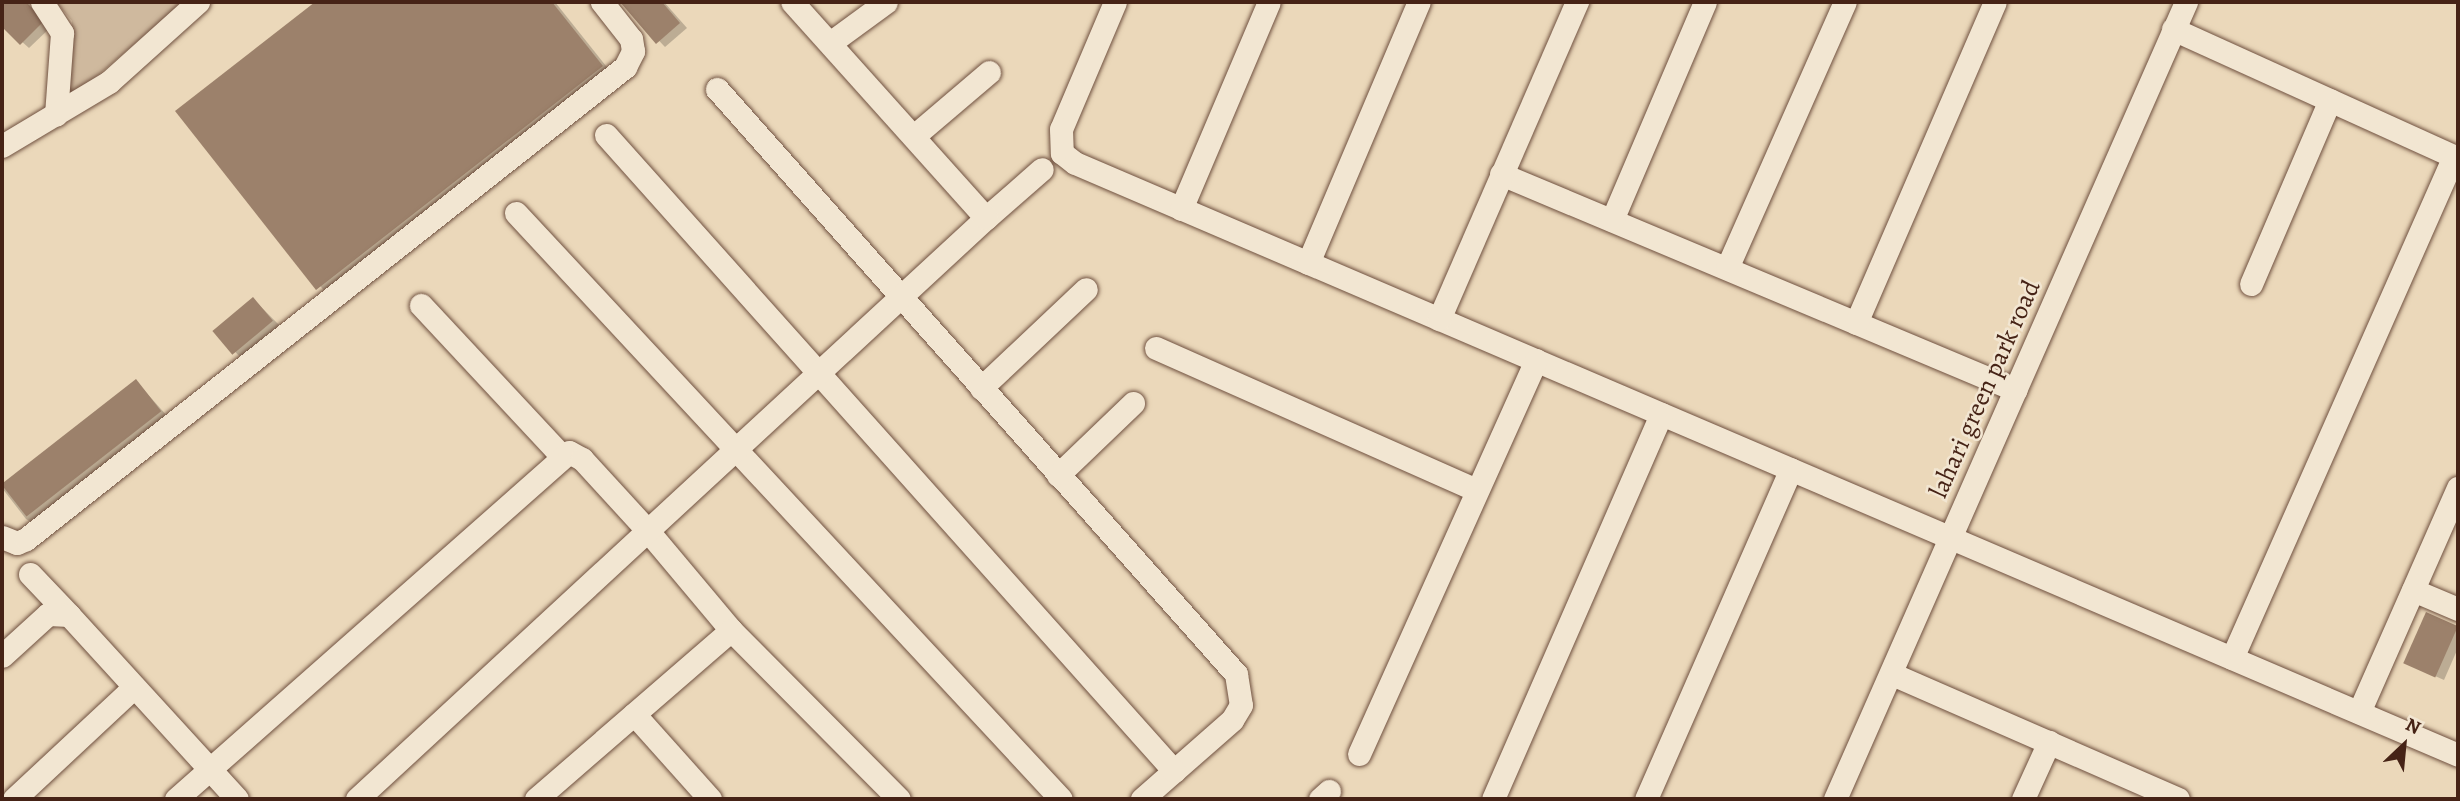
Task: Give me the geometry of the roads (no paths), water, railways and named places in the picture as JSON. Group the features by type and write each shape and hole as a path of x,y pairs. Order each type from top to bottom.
{"street":[{"path":"42,2 62,33 56,115"},
{"path":"2,146 109,82 198,2"},
{"path":"2,537 17,543 26,539 625,67 633,51 631,39 602,2"},
{"path":"792,2 915,135 986,218"},
{"path":"830,43 887,2"},
{"path":"1115,2 1061,129 1062,153 1075,163 2458,755"},
{"path":"1181,209 1269,2"},
{"path":"1308,263 1419,2"},
{"path":"1438,319 1577,2"},
{"path":"1612,220 1705,2"},
{"path":"1727,268 1844,2"},
{"path":"1856,323 1994,2"},
{"name":"lahari green park road","path":"1835,799 2186,2"},
{"path":"2173,29 2456,157 2232,658"},
{"path":"915,135 989,72"},
{"path":"718,89 901,299 1236,674 1242,689 1241,705 1232,720 1142,799"},
{"path":"2251,284 2330,100"},
{"path":"606,135 1174,771"},
{"path":"357,799 1042,169"},
{"path":"1502,174 2016,390"},
{"path":"516,213 1061,799"},
{"path":"981,388 1086,289"},
{"path":"421,305 562,456"},
{"path":"1156,348 1477,490"},
{"path":"1359,754 1536,360"},
{"path":"1058,475 1133,403"},
{"path":"1493,799 1661,414"},
{"path":"176,799 562,456 577,454 647,530 731,630 899,799"},
{"path":"1646,799 1791,469"},
{"path":"2359,712 2458,488"},
{"path":"30,574 237,799"},
{"path":"2413,590 2458,610"},
{"path":"2,656 48,614 69,615"},
{"path":"548,795 634,714 731,630"},
{"path":"1892,674 2175,799"},
{"path":"14,799 134,687"},
{"path":"634,714 710,799"},
{"path":"2023,799 2049,743"}]}
